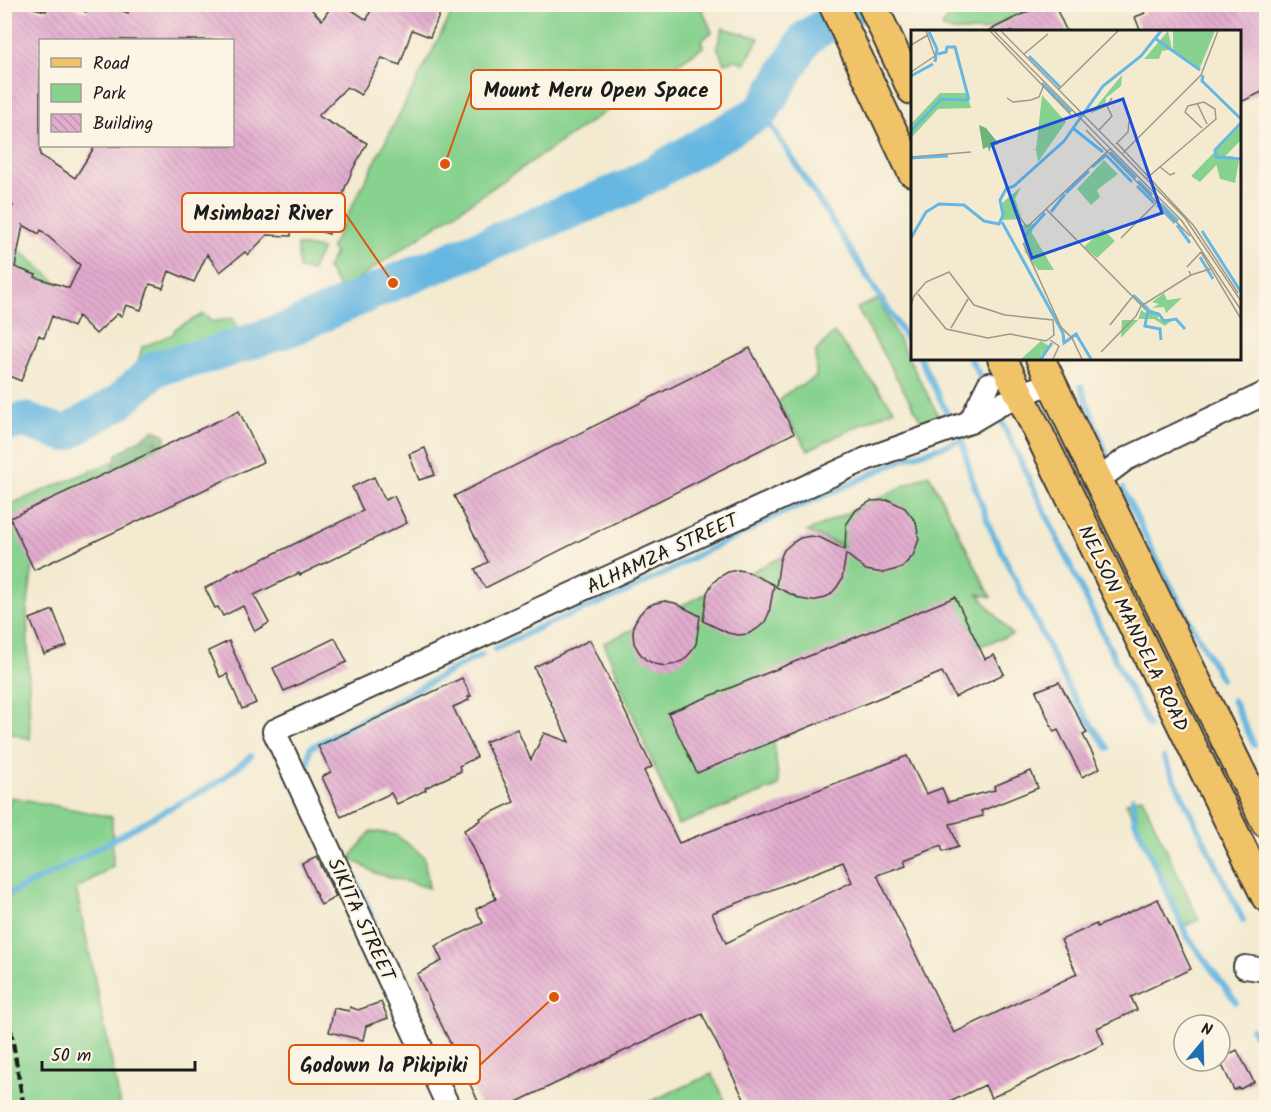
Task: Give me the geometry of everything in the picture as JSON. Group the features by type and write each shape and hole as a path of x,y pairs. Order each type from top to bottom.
{"main road":[{"path":"833,4 911,170"},
{"path":"872,4 911,88"},
{"name":"NELSON MANDELA ROAD","path":"1003,360 1266,897"},
{"name":"NELSON MANDELA ROAD","path":"1046,370 1266,823"}],"street":[{"name":"ALHAMZA STREET","path":"274,731 866,459 969,422 1020,396 1046,370"},
{"path":"969,422 989,384"},
{"path":"1098,480 1126,459 1266,393"},
{"name":"SIKITA STREET","path":"274,731 449,1107"}],"green space":[{"path":"956,4 1037,5 985,30 950,30 942,27"},
{"path":"456,5 700,5 712,32 701,41 703,47 341,290 327,268 335,253 331,247"},
{"path":"723,28 759,38 745,64 737,60 724,63 717,46"},
{"path":"297,245 322,249 311,271 299,269"},
{"path":"18,249 67,291 5,270"},
{"path":"878,299 940,419 923,424 857,308"},
{"path":"203,314 212,322 232,318 238,330 138,363 142,347 173,334 175,329"},
{"path":"834,333 894,409 808,450 778,403 785,394 816,377 816,351"},
{"path":"154,430 166,435 161,460 108,486 117,454"},
{"path":"124,457 35,550 27,610 30,739 5,732 4,507"},
{"path":"929,474 991,597 978,594 1012,635 771,717 779,786 678,825 604,643 821,538 855,550 807,532"},
{"path":"11,797 112,817 113,866 76,889 121,1107 5,1107 4,819"},
{"path":"1142,797 1199,920 1184,926 1126,803"},
{"path":"371,831 396,835 424,857 429,888 375,873 350,858"},
{"path":"712,1074 728,1107 638,1107"}],"building":[{"path":"4,4 17,4 46,11 49,4 67,4 86,12 88,4 100,4 128,13 129,4 306,4 322,20 333,4 343,4 367,20 373,4 444,4 430,37 412,30 400,65 382,58 361,95 347,87 318,116 367,143 345,188 329,234 292,223 291,236 267,235 248,255 245,252 220,272 207,254 194,282 169,271 163,288 150,284 141,310 126,305 122,316 117,314 96,334 78,316 73,327 52,316 44,338 39,335 21,381 4,374 4,222 13,206 4,204","holes":["23,225 39,234 41,230 80,265 69,288 35,277 36,275 15,267"]},
{"path":"1043,4 1054,4 1066,30 990,30"},
{"path":"1141,4 1266,4 1266,90 1241,102 1241,30 1140,30 1135,17 1145,13"},
{"path":"750,348 794,433 485,588 475,569 488,562 454,496"},
{"path":"239,411 263,462 34,570 10,518"},
{"path":"425,448 435,475 419,480 409,454"},
{"path":"374,477 385,500 394,496 407,523 254,595 269,623 255,631 243,606 223,616 218,607 215,608 205,588 239,568 240,570 363,511 352,487"},
{"path":"889,500 905,508 916,522 919,539 913,556 901,568 883,573 866,570 846,554 842,579 830,595 811,601 801,599 776,587 780,559 784,550 792,543 800,538 811,536 821,538 845,550 846,525 856,510 871,501"},
{"path":"738,570 748,572 774,585 765,622 748,634 738,635 728,633 703,621 707,593 712,584 728,572"},
{"path":"955,597 985,659 994,655 1004,674 955,697 942,672 697,773 668,713"},
{"path":"665,601 675,603 700,616 696,644 691,652 684,660 665,666 646,660 634,643 633,634 634,624 646,607"},
{"path":"53,610 67,646 44,654 30,619"},
{"path":"335,638 347,662 284,691 273,668"},
{"path":"590,640 652,767 644,771 679,843 907,756 926,794 942,788 948,802 995,790 994,786 1031,771 1038,788 981,811 983,816 950,824 958,847 943,852 941,846 904,860 906,865 877,875 954,1033 1077,974 1061,940 1096,924 1097,927 1158,899 1191,969 1131,997 1137,1010 1097,1028 1104,1044 991,1098 985,1085 939,1107 748,1107 702,1014 506,1107 481,1107 417,974 442,961 435,946 483,923 476,909 496,899 464,830 481,820 480,818 514,802 485,742 517,729 531,760 544,733 569,742 534,667","holes":["843,862 852,882 726,943 712,913"]},
{"path":"229,641 256,703 242,709 227,674 220,677 208,651"},
{"path":"462,678 471,696 468,697 469,700 453,707 477,757 459,766 461,771 397,804 391,793 341,817 322,777 331,772 318,746"},
{"path":"1059,682 1087,733 1083,735 1100,768 1082,777 1058,730 1054,732 1036,691"},
{"path":"317,857 336,897 321,905 302,864"},
{"path":"381,1002 388,1018 366,1026 363,1040 329,1032 334,1008 349,1011 350,1007 358,1010"},
{"path":"1237,1050 1254,1082 1234,1090 1226,1073 1232,1073 1232,1053"}],"waterway":[{"path":"4,424 25,420 65,434 119,402 156,368 214,354 289,329 393,283 631,186 762,111 806,38 858,4"},
{"path":"762,111 911,345"},
{"path":"921,360 947,413"},
{"path":"971,360 984,384"},
{"path":"1081,386 1107,457"},
{"path":"1002,422 1149,726"},
{"path":"495,649 540,627 626,592 775,516 906,458 962,440 971,476 991,530 1068,687 1108,748"},
{"path":"1123,489 1158,562 1221,679"},
{"path":"308,781 310,748 482,655"},
{"path":"1233,700 1254,745"},
{"path":"4,896 57,871 217,783 251,756"},
{"path":"1164,758 1243,920"},
{"path":"1133,798 1135,821 1187,936 1236,1002"},
{"path":"353,874 374,922"},
{"path":"1252,1029 1266,1055"}],"railway":[{"path":"4,990 24,1108"}],"place":[{"name":"Mount Meru Open Space","path":"445,164"},
{"name":"Msimbazi River","path":"393,283"},
{"name":"Godown la Pikipiki","path":"554,997"}]}
